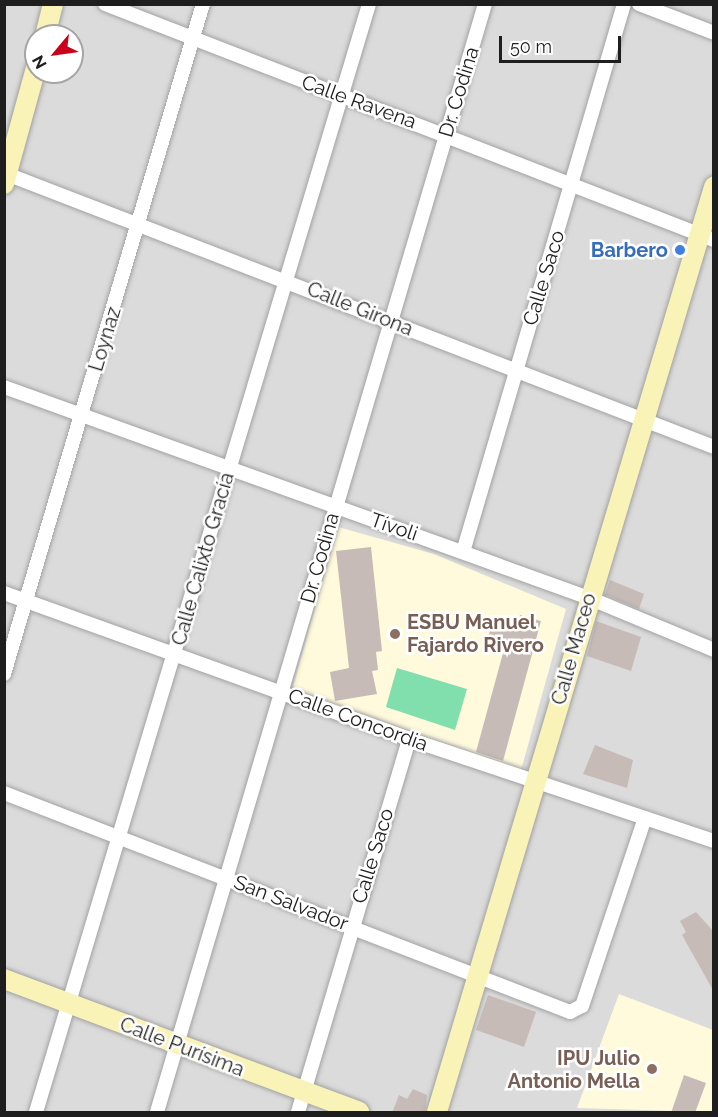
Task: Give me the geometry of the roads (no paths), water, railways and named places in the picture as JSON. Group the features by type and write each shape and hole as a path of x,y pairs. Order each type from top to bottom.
{"street":[{"path":"48,24 53,4"},
{"name":"Calle Ravena","path":"105,4 343,97 574,182 707,237"},
{"name":"Loynaz","path":"4,674 24,600 139,224 203,4"},
{"name":"Calle Calixto Gracía","path":"36,1113 121,837 369,4"},
{"name":"Dr. Codina","path":"157,1113 175,1045 281,693 389,321 485,4"},
{"name":"Calle Saco","path":"463,552 514,373 574,182 624,4"},
{"path":"639,4 714,33"},
{"path":"5,177 31,84"},
{"name":"Calle Girona","path":"5,177 286,279 514,373 643,418 714,447"},
{"name":"Calle Maceo","path":"437,1113 480,977 643,418 707,237 714,187"},
{"name":"Tívoli","path":"4,387 81,417 589,598 714,650"},
{"name":"Calle Concordia","path":"4,593 176,651 281,693 409,739 714,841"},
{"name":"Calle Saco","path":"298,1113 409,739"},
{"name":"San Salvador","path":"4,793 480,977 577,1010 645,818"},
{"name":"Calle Purísima","path":"4,979 359,1113"}],"place":[{"name":"Barbero","path":"680,250"},
{"name":"ESBU Manuel Fajardo Rivero","path":"395,634"},
{"name":"IPU Julio Antonio Mella","path":"652,1069"}]}
